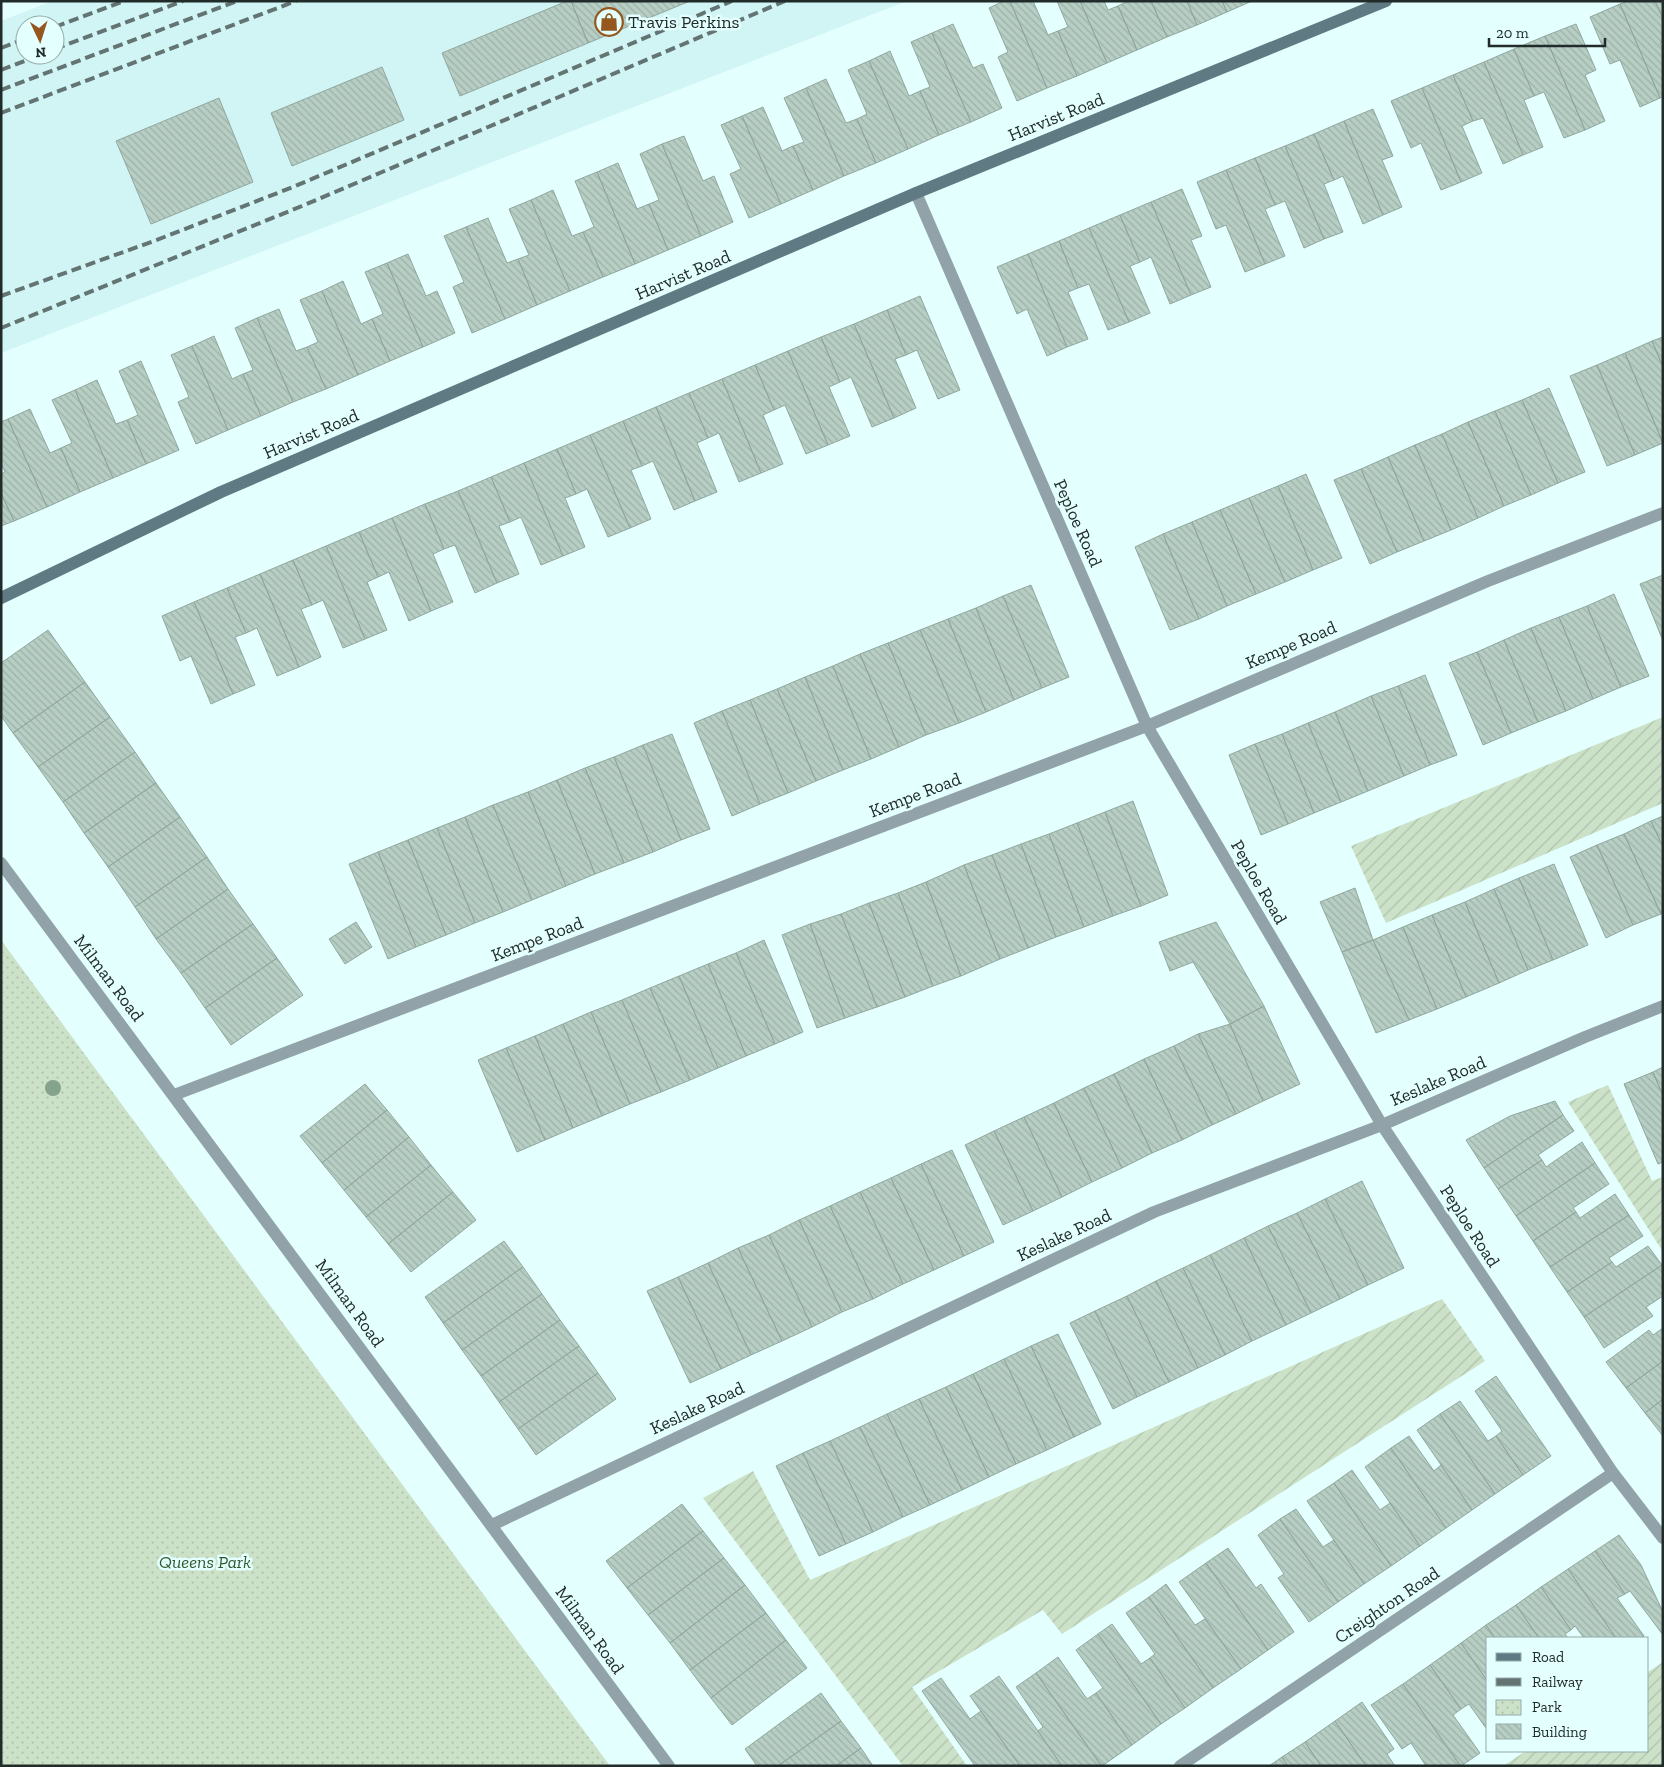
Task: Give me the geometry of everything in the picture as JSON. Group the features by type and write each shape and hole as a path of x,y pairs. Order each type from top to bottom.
{"main road":[{"name":"Harvist Road","path":"1,598 221,492 916,193 1386,1"}],"street":[{"name":"Peploe Road","path":"916,193 1147,726 1382,1125 1613,1474 1663,1538"},
{"name":"Kempe Road","path":"174,1095 1147,726 1488,581 1663,513"},
{"name":"Milman Road","path":"1,863 492,1525 668,1766"},
{"name":"Keslake Road","path":"492,1525 1154,1212 1382,1125 1585,1037 1663,1006"},
{"name":"Creighton Road","path":"1180,1766 1613,1474"}],"shaded area":[{"path":"52,1 907,1 1,353 1,21 15,16 15,65 65,65 65,15 16,15"}],"green space":[{"path":"1663,717 1663,803 1386,923 1351,846"},
{"name":"Queens Park","path":"1,940 86,1056 610,1766 1,1766"},
{"path":"1608,1085 1652,1181 1663,1177 1663,1252 1568,1102"},
{"path":"1442,1299 1485,1361 1062,1634 1043,1610 912,1687 967,1766 903,1766 703,1498 753,1471 810,1580"},
{"path":"1663,1662 1663,1766 1503,1766 1524,1752 1649,1752 1649,1671"}],"building":[{"path":"571,1 588,43 460,96 442,53"},
{"name":"Travis Perkins","path":"571,1 690,1 588,43"},
{"path":"1004,1 1010,1 1047,88 1017,101 998,57 1008,52 989,8"},
{"path":"1010,1 1033,1 1048,35 1058,31 1077,76 1047,88"},
{"path":"1057,1 1080,1 1107,63 1077,76 1058,31 1068,27"},
{"path":"1080,1 1104,1 1108,10 1118,6 1137,50 1107,63"},
{"path":"1128,1 1151,1 1167,37 1137,50 1118,6"},
{"path":"1151,1 1187,1 1197,25 1167,37"},
{"path":"1187,1 1222,1 1227,12 1197,25"},
{"path":"1222,1 1252,1 1227,12"},
{"path":"1628,1 1655,1 1663,19 1663,42 1660,43 1663,49 1663,97 1660,98 1620,4"},
{"path":"1655,1 1663,1 1663,19"},
{"path":"1620,4 1660,98 1640,107 1620,60 1610,64 1590,17"},
{"path":"953,24 973,68 983,64 1002,108 971,122 932,33"},
{"path":"1576,24 1596,70 1585,75 1605,121 1585,130 1545,36"},
{"path":"932,33 971,122 939,135 920,91 930,87 911,42"},
{"path":"1545,36 1585,130 1564,138 1544,92 1534,96 1514,49"},
{"path":"1514,49 1534,96 1524,100 1543,147 1523,155 1484,62"},
{"path":"890,51 909,96 920,91 939,135 908,149 869,61"},
{"path":"869,61 908,149 876,163 857,119 867,114 848,70"},
{"path":"1484,62 1523,155 1503,164 1483,118 1473,121 1453,75"},
{"path":"382,67 404,120 292,166 271,113"},
{"path":"1453,75 1473,121 1462,126 1482,173 1461,182 1422,88"},
{"path":"826,79 846,123 857,119 876,163 844,176 806,88"},
{"path":"806,88 844,176 813,190 793,146 804,142 784,98"},
{"path":"1422,88 1461,182 1441,190 1421,143 1411,148 1391,101"},
{"path":"219,98 253,182 151,224 116,141"},
{"path":"763,107 782,151 793,146 813,190 781,204 742,116"},
{"path":"1373,109 1393,156 1382,160 1402,207 1383,215 1344,121"},
{"path":"742,116 781,204 749,218 730,174 741,169 721,125"},
{"path":"1344,121 1383,215 1363,224 1343,176 1334,180 1314,134"},
{"path":"1314,134 1334,180 1324,184 1343,232 1324,239 1285,146"},
{"path":"684,136 703,181 714,176 733,222 701,236 662,144"},
{"path":"662,144 701,236 668,250 649,204 659,200 640,154"},
{"path":"1285,146 1324,239 1304,248 1285,201 1275,205 1255,158"},
{"path":"1255,158 1275,205 1265,209 1285,256 1265,264 1226,170"},
{"path":"618,163 637,209 649,204 668,250 635,264 597,172"},
{"path":"1226,170 1265,264 1245,272 1226,225 1216,229 1197,182"},
{"path":"597,172 635,264 603,277 583,232 594,227 575,181"},
{"path":"1182,189 1202,236 1191,240 1211,287 1191,295 1151,202"},
{"path":"553,190 572,236 583,232 603,277 570,291 531,200"},
{"path":"531,200 570,291 537,305 518,259 529,255 509,209"},
{"path":"1151,202 1191,295 1170,304 1151,257 1140,262 1120,215"},
{"path":"1120,215 1140,262 1130,266 1150,313 1129,322 1089,228"},
{"path":"488,218 507,263 518,259 537,305 505,319 466,227"},
{"path":"466,227 505,319 472,333 453,287 464,282 444,236"},
{"path":"1089,228 1129,322 1108,330 1089,284 1078,288 1059,241"},
{"path":"1059,241 1078,288 1068,292 1088,339 1067,347 1028,254"},
{"path":"408,254 426,296 437,291 455,333 423,347 387,263"},
{"path":"1028,254 1067,347 1047,356 1027,309 1017,314 997,267"},
{"path":"387,263 423,347 390,361 372,319 383,314 365,272"},
{"path":"343,281 361,324 372,319 390,361 358,375 322,291"},
{"path":"322,291 358,375 326,389 307,347 318,342 300,300"},
{"path":"920,296 960,390 938,399 917,350 906,355 887,310"},
{"path":"279,309 296,351 307,347 326,389 293,402 257,318"},
{"path":"887,310 906,355 895,359 916,408 894,418 854,324"},
{"path":"257,318 293,402 261,416 243,374 253,370 235,328"},
{"path":"854,324 894,418 872,427 851,377 840,382 821,337"},
{"path":"214,336 232,379 243,374 261,416 228,430 192,346"},
{"path":"821,337 840,382 829,387 850,436 828,445 788,351"},
{"path":"1663,337 1663,367 1652,341"},
{"path":"1652,341 1663,367 1663,443 1625,353"},
{"path":"192,346 228,430 196,444 178,402 189,397 171,355"},
{"path":"788,351 828,445 806,454 785,405 774,410 755,365"},
{"path":"1625,353 1663,443 1635,455 1597,365"},
{"path":"141,361 179,450 146,464 127,420 138,415 119,371"},
{"path":"755,365 774,410 763,415 783,464 761,473 722,379"},
{"path":"1597,365 1635,455 1607,466 1570,376"},
{"path":"722,379 761,473 739,482 719,433 708,438 689,393"},
{"path":"97,380 116,424 127,420 146,464 113,478 75,390"},
{"path":"1549,388 1585,472 1558,483 1522,400"},
{"path":"75,390 113,478 80,492 61,448 72,443 52,400"},
{"path":"689,393 708,438 697,443 717,492 695,501 656,407"},
{"path":"1522,400 1558,483 1531,495 1495,411"},
{"path":"656,407 695,501 674,510 653,461 642,466 623,421"},
{"path":"30,409 50,453 61,448 80,492 47,507 8,419"},
{"path":"1495,411 1531,495 1504,506 1468,422"},
{"path":"8,419 47,507 14,521 1,493 1,474 5,472 1,463 1,422"},
{"path":"623,421 642,466 631,470 651,519 630,528 590,435"},
{"path":"1468,422 1504,506 1478,518 1442,434"},
{"path":"1442,434 1478,518 1451,530 1415,445"},
{"path":"590,435 630,528 608,537 587,489 576,494 557,449"},
{"path":"1415,445 1451,530 1424,541 1388,457"},
{"path":"557,449 576,494 565,498 585,547 563,556 524,463"},
{"path":"1388,457 1424,541 1397,552 1361,469"},
{"path":"524,463 563,556 541,565 521,517 510,522 491,477"},
{"path":"1361,469 1397,552 1370,564 1334,480"},
{"path":"1306,474 1342,558 1313,570 1278,486"},
{"path":"491,477 510,522 499,526 519,574 497,583 458,491"},
{"path":"1278,486 1313,570 1285,582 1249,498"},
{"path":"458,491 497,583 475,593 455,545 444,549 425,504"},
{"path":"1,493 14,521 1,526"},
{"path":"1249,498 1285,582 1256,594 1220,510"},
{"path":"425,504 444,549 433,554 453,602 431,611 392,518"},
{"path":"1220,510 1256,594 1227,606 1192,522"},
{"path":"392,518 431,611 409,621 389,572 378,577 359,532"},
{"path":"1192,522 1227,606 1199,619 1163,534"},
{"path":"359,532 378,577 367,582 387,630 365,639 326,546"},
{"path":"1163,534 1199,619 1170,630 1135,547"},
{"path":"326,546 365,639 343,648 323,600 312,605 293,560"},
{"path":"293,560 312,605 301,609 321,657 299,667 260,574"},
{"path":"260,574 299,667 277,676 257,628 246,633 227,588"},
{"path":"1663,575 1663,641 1640,584"},
{"path":"1031,585 1069,677 1042,688 1003,596"},
{"path":"227,588 246,633 235,637 255,685 233,694 194,602"},
{"path":"1614,594 1649,676 1621,687 1587,606"},
{"path":"1003,596 1042,688 1014,700 976,608"},
{"path":"194,602 233,694 211,704 191,656 180,661 162,616"},
{"path":"1587,606 1621,687 1593,699 1559,617"},
{"path":"976,608 1014,700 986,712 948,619"},
{"path":"1559,617 1593,699 1566,711 1531,628"},
{"path":"948,619 986,712 959,723 920,630"},
{"path":"1531,628 1566,711 1538,722 1504,640"},
{"path":"48,630 85,682 13,733 1,716 1,663"},
{"path":"920,630 959,723 926,735 888,643"},
{"path":"1504,640 1538,722 1511,733 1477,652"},
{"path":"888,643 926,735 899,747 860,654"},
{"path":"1477,652 1511,733 1483,745 1449,663"},
{"path":"860,654 899,747 871,759 833,666"},
{"path":"833,666 871,759 843,770 805,677"},
{"path":"1425,675 1457,755 1430,765 1398,686"},
{"path":"805,677 843,770 816,781 777,689"},
{"path":"85,682 110,717 38,767 13,733"},
{"path":"1398,686 1430,765 1404,776 1371,696"},
{"path":"777,689 816,781 788,793 750,700"},
{"path":"1371,696 1404,776 1368,791 1335,712"},
{"path":"750,700 788,793 760,804 722,711"},
{"path":"722,711 760,804 732,816 694,723"},
{"path":"1335,712 1368,791 1341,802 1308,723"},
{"path":"110,717 135,752 63,802 38,767"},
{"path":"1308,723 1341,802 1314,813 1282,734"},
{"path":"672,734 710,829 681,840 643,745"},
{"path":"1282,734 1314,813 1288,824 1255,744"},
{"path":"1255,744 1288,824 1261,835 1229,755"},
{"path":"643,745 681,840 653,852 614,757"},
{"path":"135,752 156,783 84,833 63,802"},
{"path":"614,757 653,852 624,863 585,768"},
{"path":"585,768 624,863 595,874 557,780"},
{"path":"557,780 595,874 566,886 528,792"},
{"path":"156,783 180,817 108,867 84,833"},
{"path":"528,792 566,886 532,900 493,805"},
{"path":"1133,801 1168,895 1141,906 1105,812"},
{"path":"493,805 532,900 503,912 465,817"},
{"path":"1105,812 1141,906 1113,916 1077,823"},
{"path":"1663,816 1663,847 1651,821"},
{"path":"180,817 207,857 135,907 108,867"},
{"path":"465,817 503,912 475,923 437,828"},
{"path":"1651,821 1663,847 1663,913 1661,914 1624,834"},
{"path":"1077,823 1113,916 1084,927 1049,834"},
{"path":"437,828 475,923 446,935 408,840"},
{"path":"1049,834 1084,927 1056,937 1021,844"},
{"path":"1624,834 1661,914 1633,925 1597,845"},
{"path":"408,840 446,935 416,947 378,852"},
{"path":"1021,844 1056,937 1028,948 992,855"},
{"path":"1597,845 1633,925 1606,938 1570,857"},
{"path":"378,852 416,947 388,959 349,864"},
{"path":"992,855 1028,948 1000,959 964,865"},
{"path":"207,857 228,889 156,939 135,907"},
{"path":"1554,864 1588,945 1553,960 1519,878"},
{"path":"964,865 1000,959 961,976 926,882"},
{"path":"1519,878 1553,960 1528,970 1494,889"},
{"path":"926,882 961,976 933,986 898,893"},
{"path":"1355,888 1373,940 1342,952 1320,902"},
{"path":"228,889 253,924 181,973 156,939"},
{"path":"1494,889 1528,970 1499,983 1465,902"},
{"path":"898,893 933,986 905,997 869,903"},
{"path":"1465,902 1499,983 1466,997 1432,915"},
{"path":"869,903 905,997 877,1007 841,914"},
{"path":"841,914 877,1007 845,1018 810,924"},
{"path":"1432,915 1466,997 1437,1009 1403,927"},
{"path":"356,922 372,947 345,964 329,939"},
{"path":"1216,922 1264,1006 1230,1024 1193,962 1170,971 1159,942"},
{"path":"253,924 277,958 205,1008 181,973"},
{"path":"810,924 845,1018 817,1028 782,935"},
{"path":"1403,927 1437,1009 1409,1020 1373,940"},
{"path":"764,940 803,1032 775,1044 736,953"},
{"path":"1373,940 1409,1020 1376,1033 1342,952"},
{"path":"736,953 775,1044 746,1056 708,964"},
{"path":"277,958 303,995 231,1045 205,1008"},
{"path":"708,964 746,1056 718,1068 679,976"},
{"path":"679,976 718,1068 690,1080 650,988"},
{"path":"650,988 690,1080 661,1092 622,1000"},
{"path":"622,1000 661,1092 630,1104 591,1012"},
{"path":"1264,1006 1300,1084 1263,1101 1230,1024"},
{"path":"591,1012 630,1104 602,1116 563,1024"},
{"path":"563,1024 602,1116 573,1128 535,1036"},
{"path":"1230,1024 1263,1101 1236,1114 1198,1034"},
{"path":"1198,1034 1236,1114 1212,1125 1174,1046"},
{"path":"535,1036 573,1128 545,1140 506,1048"},
{"path":"1174,1046 1212,1125 1182,1140 1144,1059"},
{"path":"506,1048 545,1140 517,1152 478,1060"},
{"path":"1144,1059 1182,1140 1152,1153 1114,1074"},
{"path":"1663,1067 1663,1096 1653,1072"},
{"path":"1653,1072 1663,1096 1663,1162 1658,1164 1624,1084"},
{"path":"1114,1074 1152,1153 1122,1168 1084,1088"},
{"path":"365,1084 387,1110 322,1163 300,1136"},
{"path":"1084,1088 1122,1168 1092,1182 1054,1103"},
{"path":"1555,1101 1563,1115 1484,1168 1466,1140 1510,1116"},
{"path":"1054,1103 1092,1182 1062,1197 1024,1117"},
{"path":"387,1110 409,1137 344,1190 322,1163"},
{"path":"1563,1115 1574,1131 1538,1155 1542,1160 1498,1189 1484,1168"},
{"path":"1024,1117 1062,1197 1033,1211 994,1131"},
{"path":"994,1131 1033,1211 1003,1225 965,1145"},
{"path":"409,1137 431,1165 366,1217 344,1190"},
{"path":"1582,1142 1595,1163 1516,1216 1498,1189 1542,1160 1546,1167"},
{"path":"952,1150 994,1242 964,1256 921,1164"},
{"path":"1595,1163 1609,1184 1573,1208 1576,1212 1533,1241 1516,1216"},
{"path":"921,1164 964,1256 934,1270 891,1178"},
{"path":"431,1165 453,1192 388,1244 366,1217"},
{"path":"891,1178 934,1270 903,1284 860,1192"},
{"path":"1362,1181 1404,1268 1368,1285 1325,1199"},
{"path":"453,1192 476,1220 411,1272 388,1244"},
{"path":"860,1192 903,1284 873,1299 830,1206"},
{"path":"1615,1194 1629,1215 1550,1267 1533,1241 1576,1212 1580,1218"},
{"path":"1325,1199 1368,1285 1340,1299 1297,1213"},
{"path":"830,1206 873,1299 842,1312 799,1220"},
{"path":"1297,1213 1340,1299 1311,1313 1268,1226"},
{"path":"1629,1215 1643,1236 1609,1258 1612,1262 1567,1292 1550,1267"},
{"path":"799,1220 842,1312 812,1327 769,1235"},
{"path":"1268,1226 1311,1313 1286,1325 1244,1238"},
{"path":"769,1235 812,1327 782,1341 738,1248"},
{"path":"1244,1238 1286,1325 1252,1341 1210,1255"},
{"path":"504,1241 523,1267 443,1323 425,1297"},
{"path":"1648,1246 1662,1265 1584,1317 1567,1292 1612,1262 1616,1267"},
{"path":"738,1248 782,1341 751,1355 708,1263"},
{"path":"1210,1255 1252,1341 1225,1355 1183,1268"},
{"path":"708,1263 751,1355 721,1369 678,1277"},
{"path":"1662,1265 1663,1296 1646,1307 1653,1316 1604,1348 1584,1317"},
{"path":"523,1267 542,1294 462,1350 443,1323"},
{"path":"1183,1268 1225,1355 1198,1368 1156,1281"},
{"path":"678,1277 721,1369 690,1383 647,1291"},
{"path":"1156,1281 1198,1368 1169,1382 1127,1296"},
{"path":"542,1294 560,1320 481,1376 462,1350"},
{"path":"1127,1296 1169,1382 1137,1397 1095,1311"},
{"path":"1095,1311 1137,1397 1113,1409 1070,1323"},
{"path":"560,1320 579,1346 499,1402 481,1376"},
{"path":"1663,1328 1663,1361 1626,1388 1606,1362 1649,1330 1653,1335"},
{"path":"1058,1334 1101,1424 1074,1437 1031,1346"},
{"path":"579,1346 598,1373 518,1429 499,1402"},
{"path":"1031,1346 1074,1437 1047,1450 1004,1359"},
{"path":"1004,1359 1047,1450 1016,1464 973,1374"},
{"path":"1663,1361 1663,1399 1645,1413 1626,1388"},
{"path":"598,1373 616,1399 536,1455 518,1429"},
{"path":"973,1374 1016,1464 989,1477 946,1387"},
{"path":"1496,1376 1551,1456 1523,1475 1496,1436 1502,1431 1475,1391"},
{"path":"946,1387 989,1477 962,1490 919,1399"},
{"path":"919,1399 962,1490 930,1505 887,1414"},
{"path":"1663,1399 1663,1436 1645,1413"},
{"path":"1460,1401 1488,1441 1496,1436 1523,1475 1495,1494 1440,1414"},
{"path":"887,1414 930,1505 903,1517 860,1427"},
{"path":"1440,1414 1495,1494 1472,1510 1417,1430"},
{"path":"860,1427 903,1517 873,1532 830,1441"},
{"path":"1409,1436 1434,1471 1441,1465 1472,1510 1446,1528 1391,1448"},
{"path":"830,1441 873,1532 846,1544 803,1453"},
{"path":"1391,1448 1446,1528 1420,1546 1365,1467"},
{"path":"803,1453 846,1544 819,1556 776,1466"},
{"path":"1352,1470 1380,1510 1390,1503 1420,1546 1391,1566 1334,1483"},
{"path":"1334,1483 1391,1566 1364,1584 1307,1501"},
{"path":"682,1504 703,1531 627,1588 606,1561"},
{"path":"1296,1509 1323,1547 1334,1540 1364,1584 1338,1602 1280,1519"},
{"path":"1280,1519 1338,1602 1309,1622 1278,1578 1284,1574 1258,1535"},
{"path":"703,1531 724,1558 648,1615 627,1588"},
{"path":"1619,1535 1641,1565 1663,1612 1663,1635 1630,1591 1625,1594 1595,1551"},
{"path":"1228,1548 1256,1588 1261,1584 1294,1632 1268,1650 1206,1563"},
{"path":"1595,1551 1625,1594 1617,1598 1644,1636 1615,1637 1568,1569"},
{"path":"724,1558 745,1585 670,1643 648,1615"},
{"path":"1206,1563 1268,1650 1241,1669 1179,1582"},
{"path":"1568,1569 1615,1637 1583,1637 1575,1626 1571,1630 1541,1587"},
{"path":"1166,1584 1195,1625 1205,1619 1241,1669 1213,1688 1149,1597"},
{"path":"745,1585 766,1613 690,1670 670,1643"},
{"path":"1541,1587 1571,1630 1565,1634 1567,1637 1538,1637 1516,1605"},
{"path":"1149,1597 1213,1688 1185,1708 1150,1658 1155,1654 1126,1613"},
{"path":"1516,1605 1538,1637 1494,1637 1486,1625"},
{"path":"766,1613 786,1640 711,1698 690,1670"},
{"path":"1112,1624 1141,1664 1150,1658 1185,1708 1161,1724 1098,1634"},
{"path":"1486,1625 1494,1637 1486,1637 1486,1679 1461,1643"},
{"path":"1098,1634 1161,1724 1132,1745 1096,1693 1103,1688 1076,1650"},
{"path":"786,1640 807,1668 732,1725 711,1698"},
{"path":"1461,1643 1486,1679 1486,1728 1469,1704 1461,1709 1430,1665"},
{"path":"1058,1657 1087,1699 1096,1693 1132,1745 1102,1766 1036,1673"},
{"path":"1430,1665 1461,1709 1453,1715 1480,1753 1461,1766 1403,1684"},
{"path":"1036,1673 1101,1766 1062,1766 1038,1731 1043,1727 1016,1687"},
{"path":"999,1676 1062,1766 1020,1766 970,1696"},
{"path":"941,1678 970,1719 981,1711 1020,1766 975,1766 922,1691"},
{"path":"1403,1684 1460,1766 1426,1766 1411,1743 1402,1749 1371,1705"},
{"path":"821,1693 841,1721 778,1766 757,1766 745,1749"},
{"path":"1362,1702 1394,1749 1387,1754 1395,1766 1366,1766 1335,1721"},
{"path":"841,1721 861,1748 836,1766 778,1766"},
{"path":"1335,1721 1366,1766 1321,1766 1305,1742"},
{"path":"1305,1742 1321,1766 1288,1766 1282,1757"},
{"path":"861,1748 873,1766 836,1766"},
{"path":"1282,1757 1288,1766 1269,1766"}],"railway":[{"path":"65,23 124,1"},
{"path":"65,45 183,1"},
{"path":"1,90 237,1"},
{"path":"1,113 296,1"},
{"path":"1,296 154,241 293,187 732,1"},
{"path":"1,328 302,206 785,1"},
{"path":"1,48 15,43"},
{"path":"1,70 15,65"}],"place":[{"name":"Travis Perkins","path":"609,22"}]}
